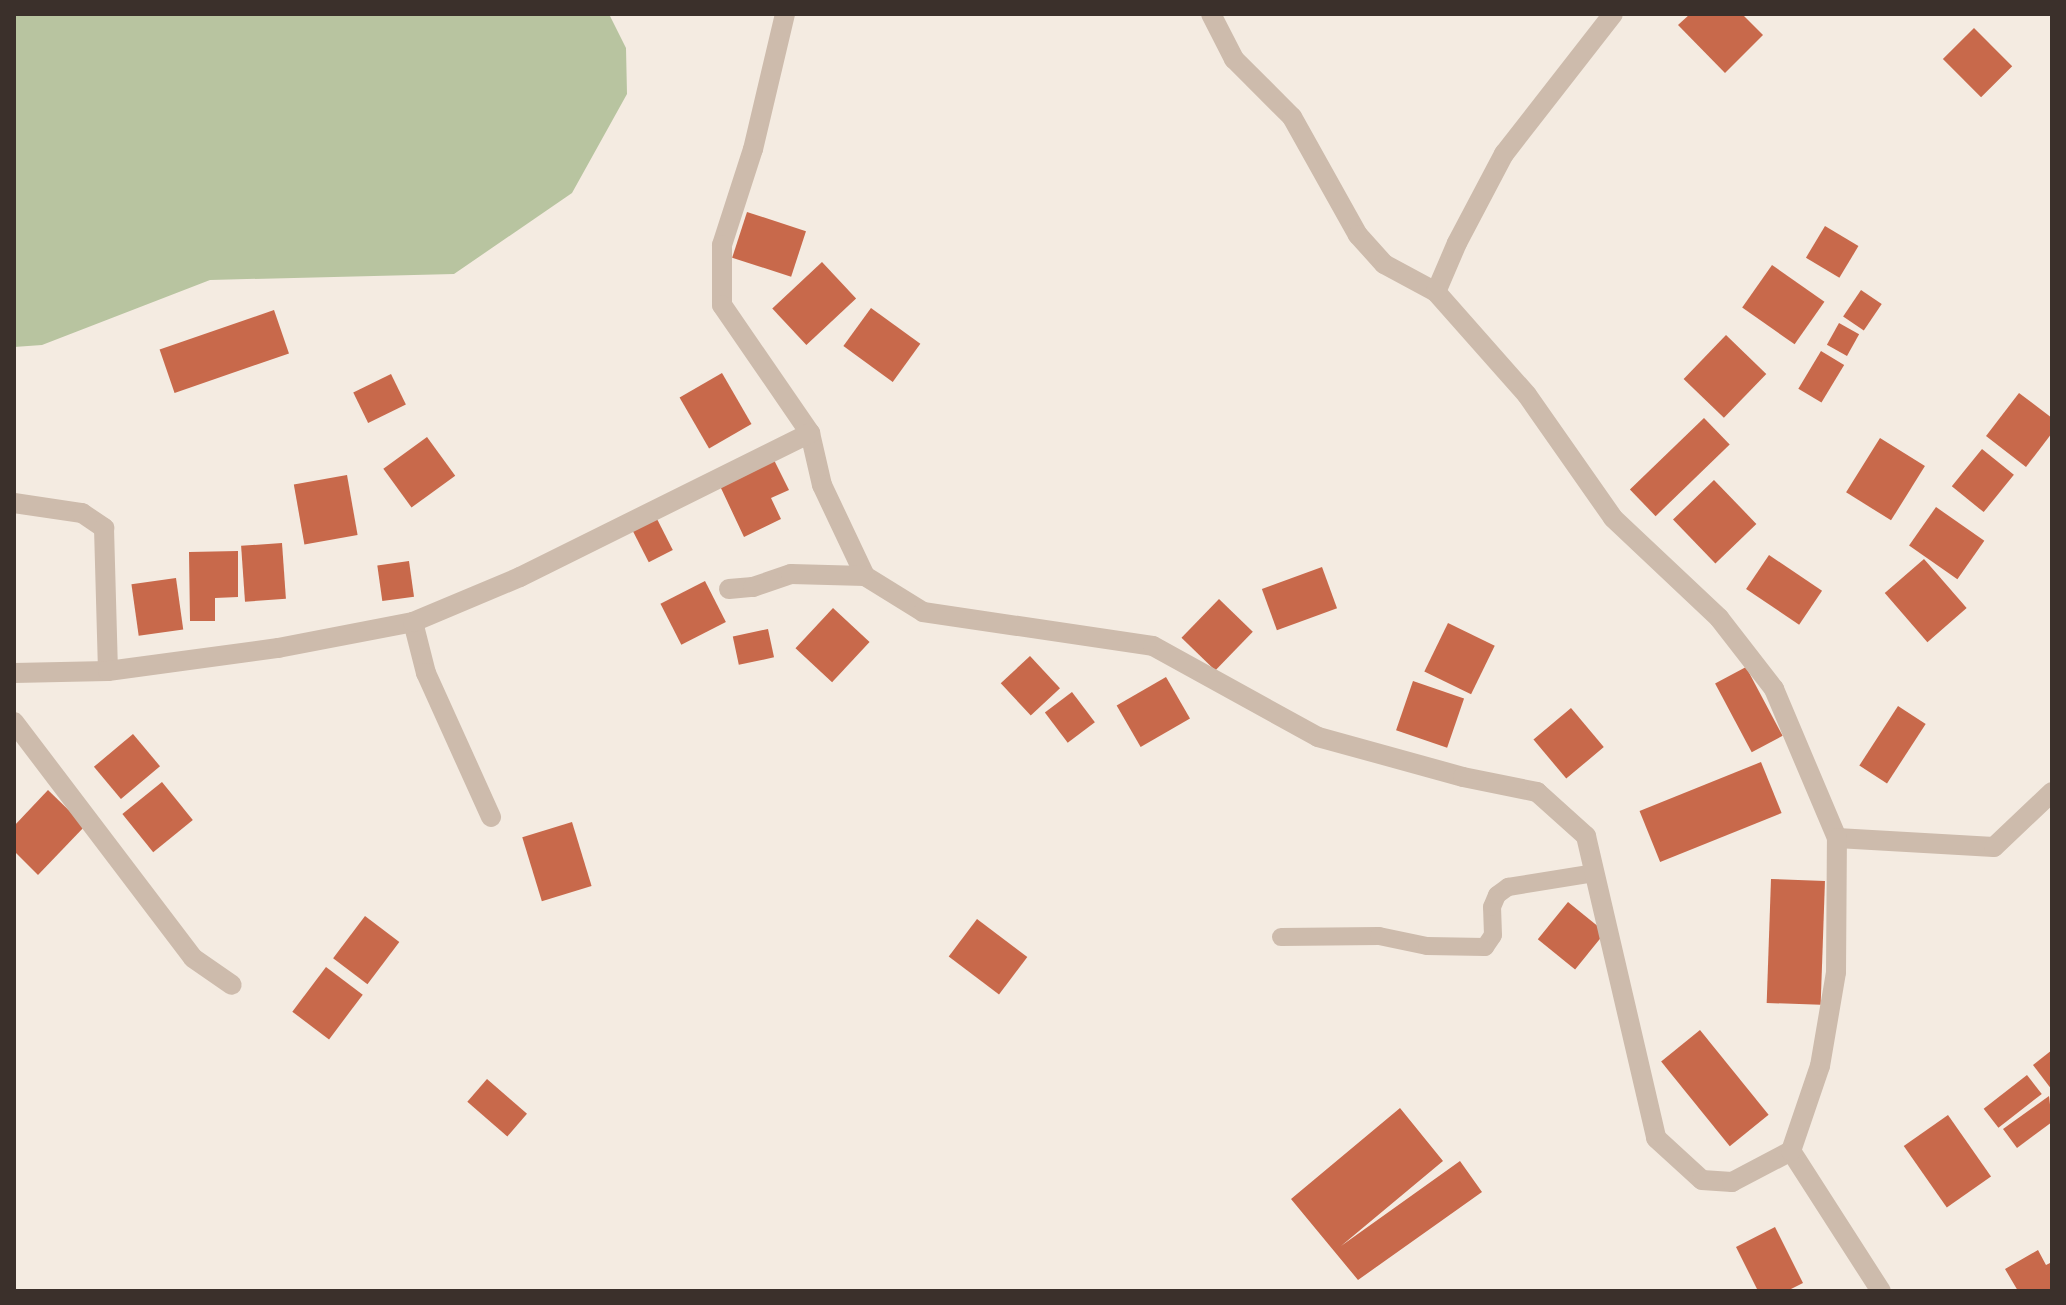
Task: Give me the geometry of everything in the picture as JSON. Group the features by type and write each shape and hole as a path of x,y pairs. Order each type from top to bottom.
{"street":[{"path":"785,14 753,149 722,245 722,305 810,433 822,485 865,576"},
{"path":"729,589 753,587 791,574 865,576 923,612 1153,646 1318,737 1463,777 1537,792 1586,836 1656,1138 1702,1180 1732,1182 1791,1151 1820,1066 1836,972 1837,838 1774,689 1719,618 1613,518 1527,395 1436,292 1384,264 1358,235 1292,117 1234,59 1211,14"},
{"path":"1436,292 1504,154 1613,14"},
{"path":"14,673 108,671 278,648 413,622 520,577 810,433"},
{"path":"14,503 82,513 104,528 108,671"},
{"path":"413,622 426,673 491,817"},
{"path":"14,722 193,958 232,985"},
{"path":"1837,838 1994,847 2052,792"},
{"path":"1791,1151 1881,1291"}],"lane":[{"path":"1281,937 1379,936 1427,946 1485,947 1493,935 1492,907 1497,895 1523,883 1594,873"}],"green space":[{"path":"14,14 609,14 626,48 627,94 572,193 454,274 210,280 42,345 14,347"}],"building":[{"path":"1690,14 1742,14 1763,35 1725,73 1678,25"},
{"path":"1974,28 2012,66 1981,97 1943,59"},
{"path":"747,212 806,231 791,277 732,258"},
{"path":"1825,226 1858,246 1839,278 1806,258"},
{"path":"822,262 856,299 806,345 772,308"},
{"path":"1772,265 1824,302 1795,344 1742,308"},
{"path":"1861,290 1882,304 1864,331 1843,317"},
{"path":"871,308 920,344 893,382 843,346"},
{"path":"274,310 289,353 175,393 160,349"},
{"path":"1839,323 1859,334 1847,356 1827,345"},
{"path":"1726,335 1766,374 1724,418 1684,379"},
{"path":"1821,351 1844,365 1821,403 1798,389"},
{"path":"722,373 752,424 709,449 680,398"},
{"path":"391,374 406,405 368,423 353,392"},
{"path":"2019,393 2052,418 2052,433 2026,467 1986,436"},
{"path":"1704,418 1730,445 1656,516 1630,490"},
{"path":"427,437 455,476 412,508 383,469"},
{"path":"1880,438 1925,466 1891,520 1846,492"},
{"path":"1982,449 2014,475 1984,512 1952,486"},
{"path":"774,460 789,490 771,498 781,519 744,537 720,486"},
{"path":"347,475 358,535 304,544 294,484"},
{"path":"1714,480 1756,524 1715,563 1673,520"},
{"path":"1936,507 1984,541 1957,579 1909,546"},
{"path":"656,517 673,550 649,562 632,529"},
{"path":"282,543 286,599 245,602 241,546"},
{"path":"238,551 238,597 215,598 215,621 190,621 189,552"},
{"path":"1769,555 1822,591 1799,625 1746,589"},
{"path":"1924,559 1967,608 1927,642 1885,593"},
{"path":"409,561 414,597 382,601 377,565"},
{"path":"1322,567 1337,608 1277,630 1262,589"},
{"path":"176,578 183,629 139,636 131,584"},
{"path":"705,581 726,622 681,645 660,604"},
{"path":"1219,599 1253,632 1215,670 1181,638"},
{"path":"833,608 870,642 832,682 795,648"},
{"path":"1448,623 1495,646 1471,694 1424,672"},
{"path":"768,629 774,657 739,665 733,636"},
{"path":"1030,656 1060,688 1031,715 1001,683"},
{"path":"1746,667 1783,736 1752,752 1715,683"},
{"path":"1166,677 1190,719 1141,747 1117,706"},
{"path":"1413,681 1464,699 1447,748 1396,730"},
{"path":"1072,692 1095,722 1068,743 1045,712"},
{"path":"1898,706 1926,724 1887,784 1859,766"},
{"path":"1571,708 1604,747 1566,779 1533,739"},
{"path":"133,734 160,766 121,799 94,767"},
{"path":"1761,762 1782,813 1660,862 1640,811"},
{"path":"162,782 193,820 153,852 122,814"},
{"path":"48,790 85,826 38,875 14,851 14,826"},
{"path":"572,822 592,886 542,901 522,837"},
{"path":"1771,879 1825,881 1821,1005 1767,1003"},
{"path":"1568,902 1605,932 1575,970 1538,939"},
{"path":"365,916 399,942 367,984 333,958"},
{"path":"977,919 1027,957 999,994 949,957"},
{"path":"326,967 363,995 329,1039 292,1012"},
{"path":"1700,1030 1769,1115 1730,1146 1661,1061"},
{"path":"2052,1050 2052,1090 2033,1065"},
{"path":"2027,1075 2042,1094 1998,1128 1984,1109"},
{"path":"487,1079 527,1114 507,1136 467,1102"},
{"path":"2049,1096 2052,1122 2017,1148 2003,1129"},
{"path":"1400,1108 1443,1161 1341,1246 1460,1161 1482,1192 1358,1280 1291,1199"},
{"path":"1948,1115 1991,1176 1947,1207 1904,1146"},
{"path":"1775,1227 1803,1283 1787,1291 1758,1291 1736,1247"},
{"path":"2038,1250 2046,1265 2052,1262 2052,1291 2018,1291 2005,1269"}]}
